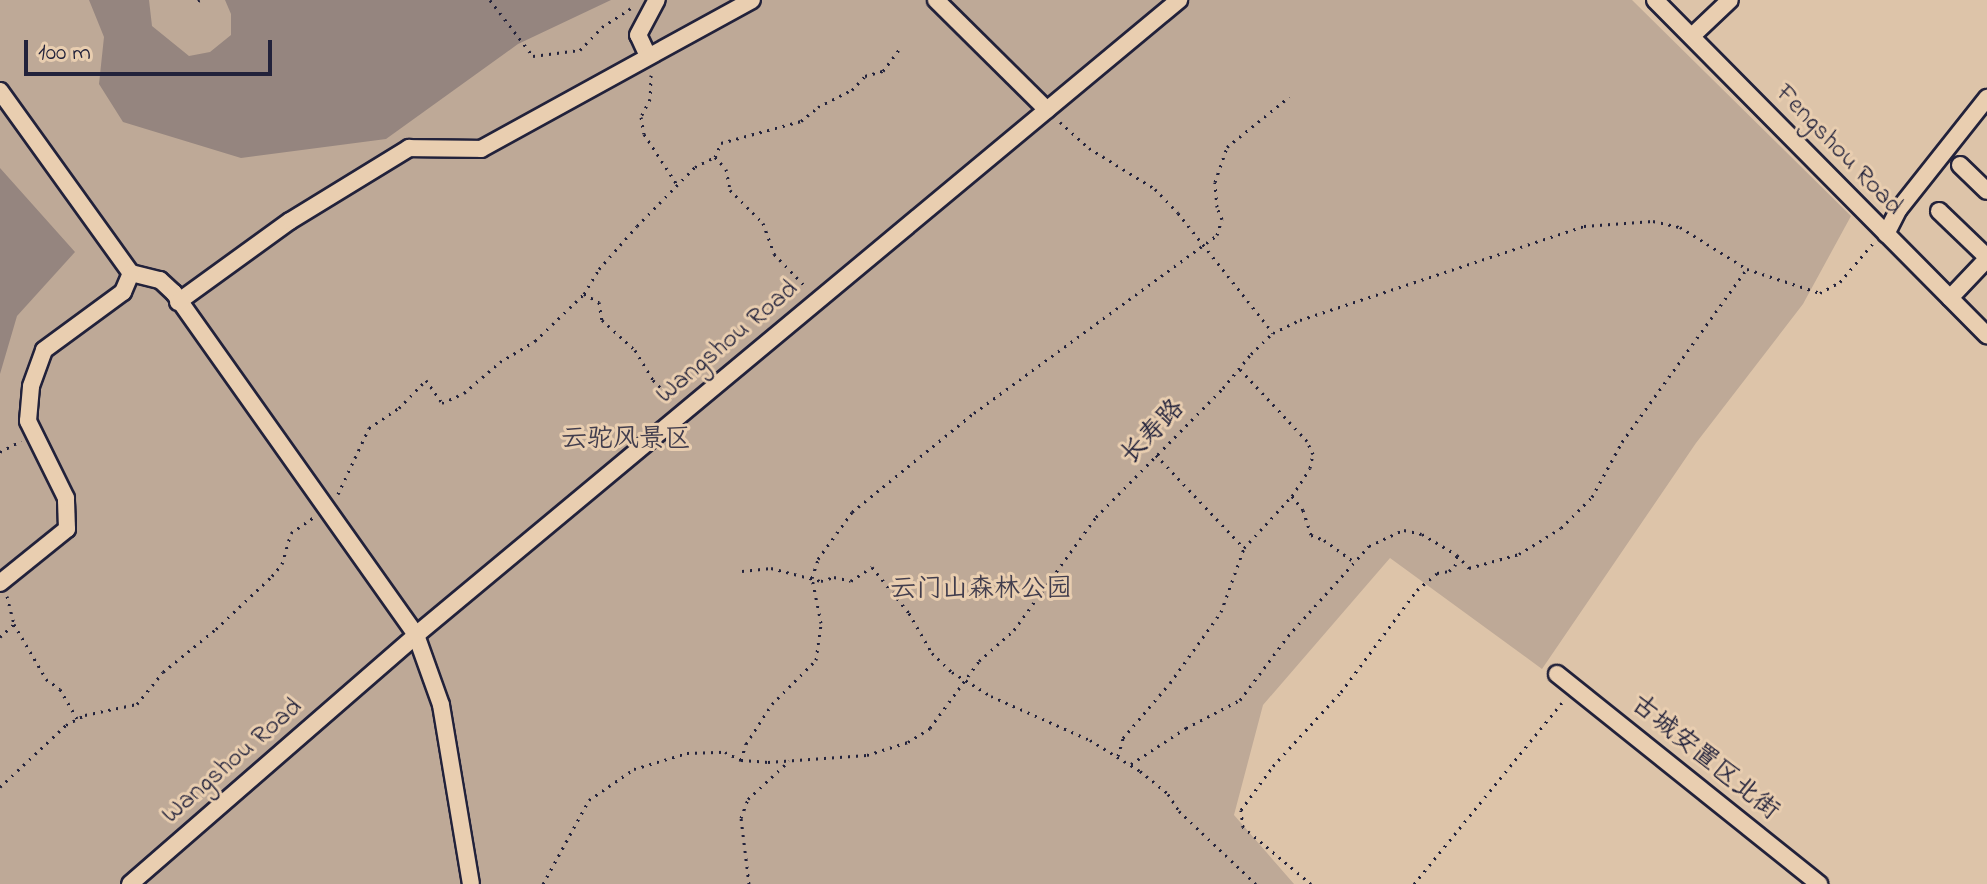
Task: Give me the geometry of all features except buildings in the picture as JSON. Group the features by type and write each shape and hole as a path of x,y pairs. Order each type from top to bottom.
{"street":[{"path":"648,56 638,35 657,0"},
{"path":"178,302 290,221 409,148 481,149 752,0"},
{"path":"936,0 1047,110"},
{"name":"Wangshou Road","path":"130,884 416,635 1179,0"},
{"name":"Fengshou Road","path":"1655,0 1987,336"},
{"path":"1692,36 1730,0"},
{"path":"0,91 131,273 160,280 178,302 416,635 441,705 471,884"},
{"path":"1886,234 1899,209 1987,98"},
{"path":"1960,165 1987,191"},
{"path":"1939,211 1987,258 1950,298"},
{"path":"2,582 67,529 66,498 28,421 31,386 44,350 123,292 131,273"},
{"name":"古城安置区北街","path":"1557,674 1819,884"}],"path":[{"path":"490,0 533,56 580,50 602,27 643,0"},
{"path":"0,787 77,719 137,704 163,672 216,629 282,564 291,533 303,522 328,512 369,428 399,408 414,389 426,380 442,403 464,393 500,362 535,341 584,294 613,251 695,167 715,157 721,143 801,121 818,107 852,90 865,76 883,71 899,50"},
{"path":"648,56 652,79 650,99 641,117 644,134 678,186"},
{"path":"741,760 746,744 772,704 816,660 821,623 812,578 828,544 864,500 901,475 974,413 1217,235 1222,219 1217,207 1215,182 1227,147 1289,97"},
{"path":"1047,110 1089,148 1155,189 1178,213 1273,333"},
{"path":"715,157 726,169 730,190 763,223 774,254 818,300"},
{"name":"长寿路","path":"543,884 578,814 589,800 634,769 687,753 725,752 741,760 789,761 867,755 908,742 930,728 979,661 1014,630 1096,517 1273,333 1300,320 1584,226 1653,221 1680,227 1747,269 1820,293 1840,282 1866,247 1886,234"},
{"path":"1131,764 1186,728 1240,700 1250,681 1369,546 1404,530 1422,534 1457,555 1469,568 1506,559 1538,544 1592,497 1622,442 1747,269"},
{"path":"584,294 599,302 602,320 635,350 653,380 671,396 681,413"},
{"path":"1118,756 1123,738 1170,683 1221,612 1244,548 1304,481 1313,454 1307,441 1239,368"},
{"path":"0,452 34,432"},
{"path":"1156,455 1244,548"},
{"path":"1292,496 1303,510 1311,535 1324,540 1353,561"},
{"path":"1311,884 1243,827 1241,810 1273,766 1341,692 1417,590 1437,573 1449,571 1455,566 1457,555"},
{"path":"742,571 771,568 812,578 851,581 872,567 909,613 932,653 964,682 1131,764 1168,794 1179,811 1256,884"},
{"path":"2,582 14,624 46,679 60,689 77,719"},
{"path":"0,637 14,624"},
{"path":"1414,884 1575,686"},
{"path":"749,884 741,818 748,799 789,761"}],"green space":[{"name":"云驼风景区","path":"0,0 1632,0 1851,216 1803,304 1696,443 1542,669 1390,558 1263,705 1234,815 1294,884 0,884"}],"shaded area":[{"path":"89,0 149,0 152,26 189,56 210,52 231,35 231,14 225,0 611,0 518,44 386,139 241,158 123,122 99,84 104,37"},
{"path":"0,168 75,252 17,316 0,374"}],"park label":[{"name":"云门山森林公园","path":"981,591"}]}
